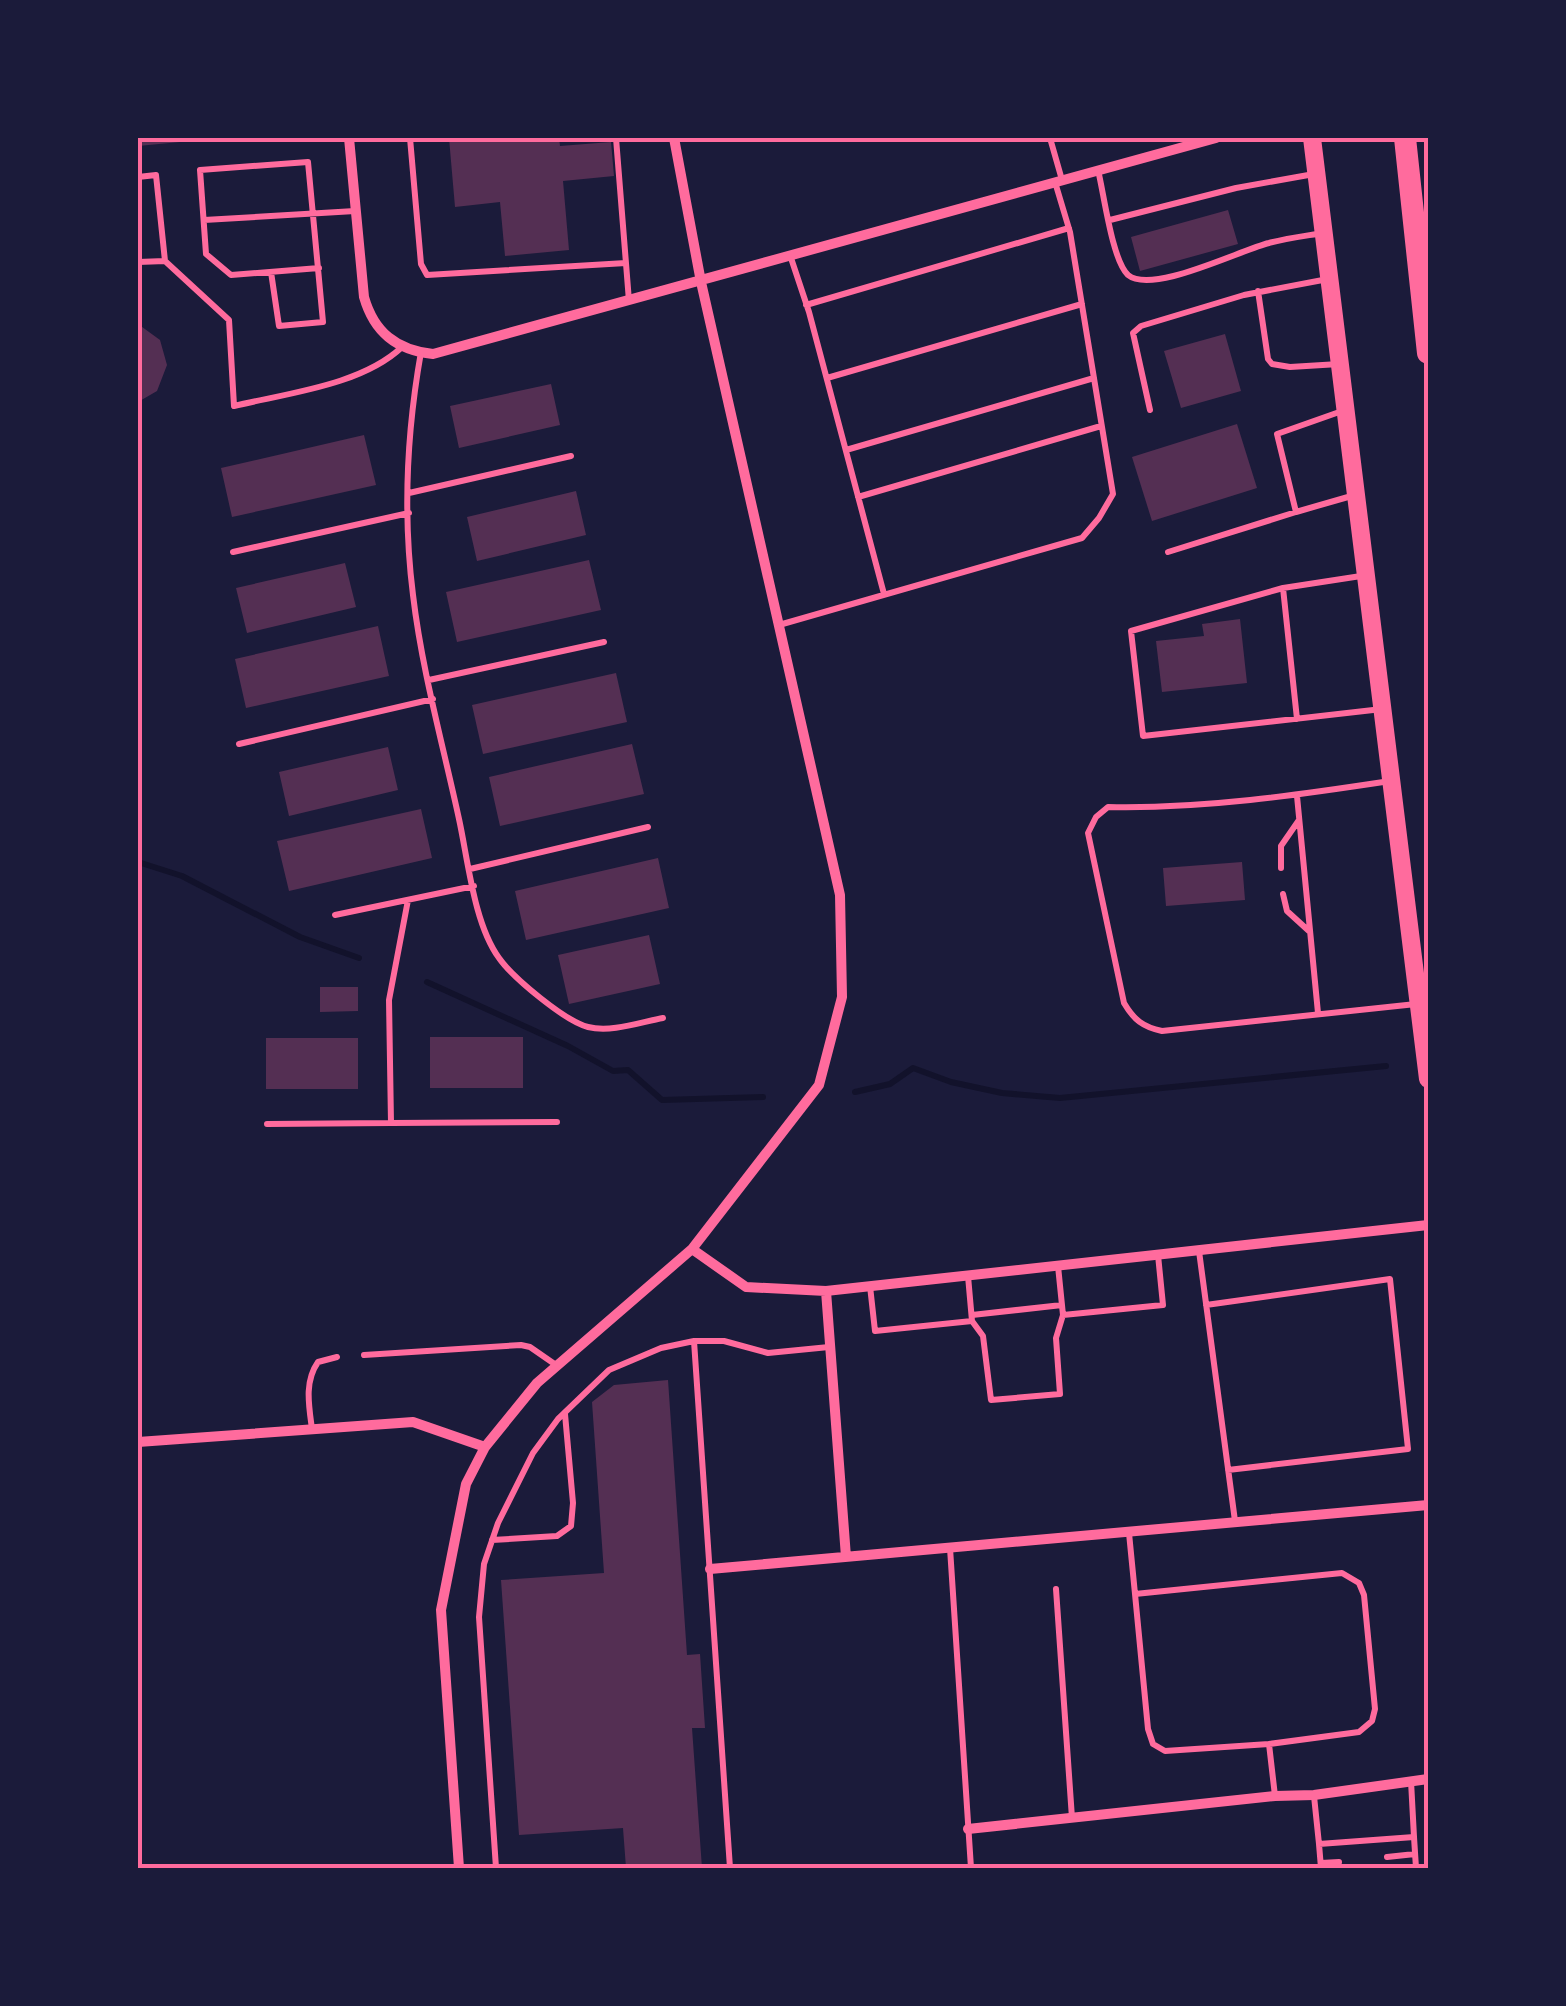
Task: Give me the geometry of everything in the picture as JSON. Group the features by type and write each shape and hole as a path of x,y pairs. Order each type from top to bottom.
{"highway":[{"path":"1405,138 1428,353"}],"main road":[{"path":"1312,138 1428,1080"}],"street":[{"path":"350,138 364,297 378,329 402,347 443,353 1098,170 1181,142 1216,138"},
{"path":"459,1868 441,1610 466,1484 484,1446 537,1383 692,1249 819,1085 842,997 840,895 701,282 674,138"},
{"path":"692,1249 746,1287 826,1291 1428,1225"},
{"path":"826,1291 846,1557"},
{"path":"138,1442 413,1422 484,1446"},
{"path":"710,1569 1428,1505"},
{"path":"968,1829 1314,1795 1428,1779"}],"lane":[{"path":"410,138 421,264 427,275 626,263"},
{"path":"616,138 629,302"},
{"path":"779,625 1082,538 1113,494 1050,138"},
{"path":"271,272 279,326 323,322 314,214 308,162 200,170 206,254 230,275 318,268"},
{"path":"1098,170 1117,255 1126,274 1138,280 1174,276 1267,243 1324,232"},
{"path":"1110,220 1236,188 1317,174"},
{"path":"138,177 156,175 165,261 229,320 234,406 365,373 386,362 402,347"},
{"path":"204,220 356,210"},
{"path":"806,304 1068,228"},
{"path":"790,255 884,594"},
{"path":"138,262 165,261"},
{"path":"1150,410 1132,333 1141,326 1258,291 1330,278"},
{"path":"1258,291 1272,364 1340,364"},
{"path":"827,378 1082,304"},
{"path":"421,352 412,413 409,493 412,593 489,942 515,976 575,1022 605,1029 663,1018"},
{"path":"846,450 1094,378"},
{"path":"1296,512 1277,434 1346,410"},
{"path":"858,497 1102,426"},
{"path":"409,493 571,456"},
{"path":"1168,552 1356,495"},
{"path":"233,552 409,513"},
{"path":"1366,576 1283,588 1131,631 1143,736 1383,709"},
{"path":"1283,588 1297,719"},
{"path":"430,680 604,642"},
{"path":"239,744 434,699"},
{"path":"1392,781 1297,795 1140,808 1108,807 1096,817 1088,833 1124,1003 1144,1027 1162,1032 1419,1003"},
{"path":"1297,795 1318,1013"},
{"path":"1281,868 1281,846 1300,819"},
{"path":"470,868 648,827"},
{"path":"334,915 474,886"},
{"path":"1284,894 1287,911 1311,934"},
{"path":"392,1123 389,1000 408,900"},
{"path":"267,1124 557,1122"},
{"path":"1199,1250 1236,1522"},
{"path":"1063,1315 1164,1305 1158,1255"},
{"path":"968,1276 972,1318 983,1336 991,1400 1060,1394 1056,1338 1063,1315 1058,1266"},
{"path":"1206,1305 1390,1279 1408,1449 1228,1470"},
{"path":"870,1286 875,1331 1062,1305"},
{"path":"496,1868 479,1618 484,1564 533,1453 564,1412 608,1370 661,1348 694,1341 724,1341 768,1352 830,1346"},
{"path":"694,1341 730,1868"},
{"path":"364,1354 521,1345 557,1366"},
{"path":"312,1429 310,1374 318,1362 338,1357"},
{"path":"492,1540 557,1536 572,1526 564,1412"},
{"path":"1128,1532 1134,1594 1148,1729 1153,1744 1165,1751 1269,1744 1359,1732 1372,1721 1375,1709 1364,1595 1359,1583 1342,1573 1134,1594"},
{"path":"950,1548 971,1868"},
{"path":"1056,1589 1072,1818"},
{"path":"1269,1744 1275,1796"},
{"path":"1411,1781 1416,1868"},
{"path":"1314,1795 1321,1866 1338,1862"},
{"path":"1318,1844 1414,1837"},
{"path":"1387,1858 1414,1854"}],"building":[{"path":"138,138 180,138 180,142 138,146"},
{"path":"449,138 559,138 560,146 611,142 614,176 563,181 569,250 505,256 500,202 455,207"},
{"path":"1228,210 1238,244 1140,271 1131,237"},
{"path":"138,324 160,340 167,365 157,391 138,402"},
{"path":"1225,334 1241,391 1181,408 1164,351"},
{"path":"551,384 560,425 459,448 450,406"},
{"path":"1237,424 1257,488 1152,521 1132,457"},
{"path":"364,435 376,485 232,517 221,468"},
{"path":"576,491 586,535 477,561 467,517"},
{"path":"589,560 601,610 457,642 446,592"},
{"path":"345,563 356,607 247,633 236,588"},
{"path":"1240,619 1247,683 1162,692 1156,641 1204,636 1202,624"},
{"path":"378,626 389,676 246,708 235,659"},
{"path":"616,673 627,722 483,754 472,705"},
{"path":"632,744 644,794 500,826 489,777"},
{"path":"388,747 398,790 289,816 279,772"},
{"path":"421,809 432,858 289,891 277,841"},
{"path":"658,858 669,908 526,940 515,891"},
{"path":"1242,862 1245,900 1166,906 1163,868"},
{"path":"649,935 660,984 569,1004 558,955"},
{"path":"320,987 358,987 358,1011 320,1012"},
{"path":"430,1037 523,1037 523,1088 430,1088"},
{"path":"266,1038 358,1038 358,1089 266,1089"},
{"path":"668,1380 687,1655 700,1654 705,1728 692,1728 702,1868 626,1868 623,1828 519,1835 501,1580 604,1573 592,1402 614,1385"}],"waterway":[{"path":"138,862 182,876 300,937 359,958"},
{"path":"427,982 568,1046 613,1071 628,1070 662,1100 763,1097"},
{"path":"855,1092 890,1084 913,1068 951,1082 1002,1093 1060,1098 1386,1066"}]}
